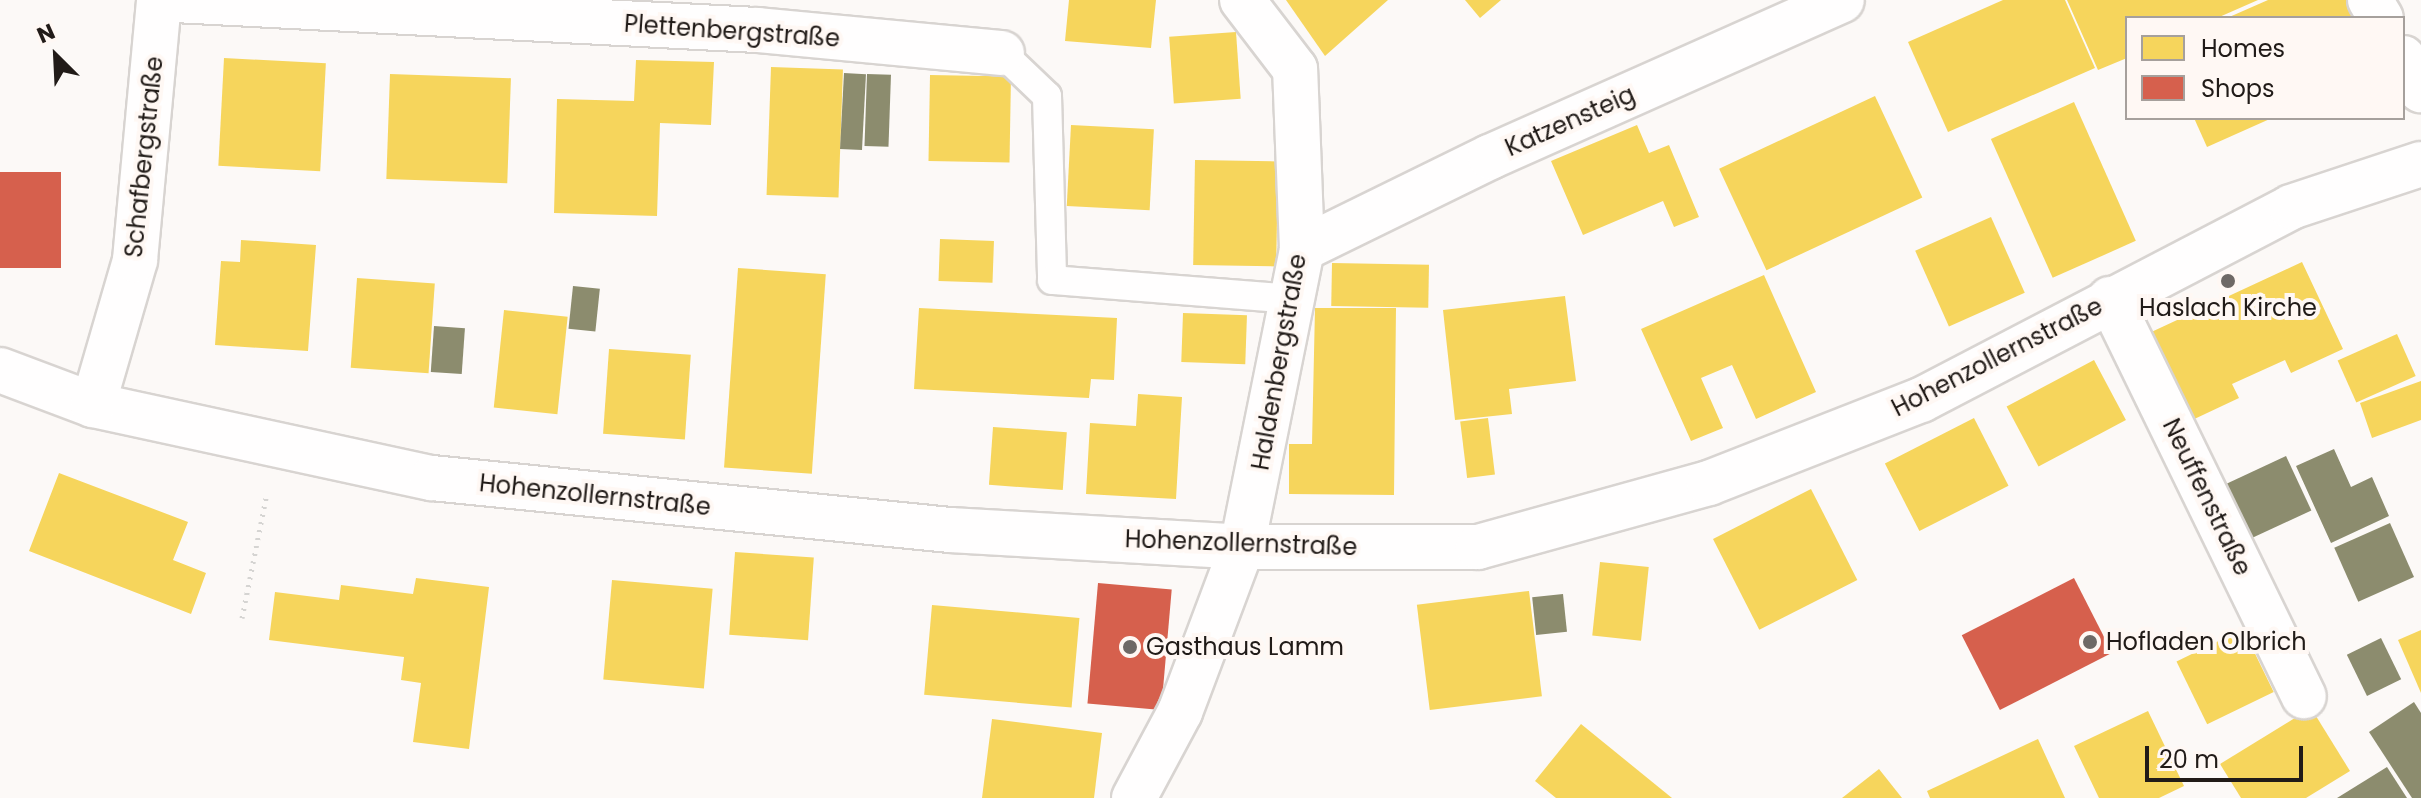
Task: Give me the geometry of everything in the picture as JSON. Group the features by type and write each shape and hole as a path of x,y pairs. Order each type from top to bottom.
{"street":[{"name":"Schafbergstraße","path":"93,405 135,260 159,0"},
{"name":"Plettenbergstraße","path":"175,0 545,9 1002,53"},
{"name":"Haldenbergstraße","path":"1134,798 1180,712 1242,547 1295,299 1302,249 1295,69 1242,0"},
{"name":"Katzensteig","path":"1302,249 1490,157 1842,0"},
{"path":"2405,62 2421,90"},
{"name":"Hohenzollernstraße","path":"0,370 93,405 432,478 950,530 1242,547 1478,547 1709,483 1921,400 2291,207 2421,164"},
{"name":"Neuffenstraße","path":"2110,299 2304,696"}],"lane":[{"path":"1002,53 1047,96 1052,280 1295,299"}],"path":[{"path":"242,618 276,445"}],"building: Homes":[{"path":"1069,0 1156,0 1151,48 1065,41"},
{"path":"1286,0 1388,0 1325,56"},
{"path":"1465,0 1501,0 1480,18"},
{"path":"2003,0 2065,0 2095,68 1948,132 1908,42"},
{"path":"2067,0 2258,0 2222,16 2125,16 2125,59 2098,70"},
{"path":"2268,0 2352,0 2359,16 2232,16"},
{"path":"1236,32 1241,99 1174,104 1169,37"},
{"path":"224,58 326,63 320,171 218,166"},
{"path":"636,60 714,62 711,125 660,123 657,216 554,213 557,99 634,101"},
{"path":"771,67 843,70 838,197 767,195"},
{"path":"390,74 511,78 507,183 386,179"},
{"path":"930,75 1011,76 1009,162 928,161"},
{"path":"1875,96 1922,198 1766,270 1719,169"},
{"path":"2074,102 2136,241 2053,278 1991,139"},
{"path":"2195,120 2268,120 2207,147"},
{"path":"1071,125 1154,129 1150,210 1067,206"},
{"path":"1637,125 1649,153 1669,145 1699,217 1674,227 1663,201 1583,235 1551,161"},
{"path":"1195,160 1278,161 1276,266 1193,265"},
{"path":"1991,217 2025,293 1949,327 1915,251"},
{"path":"940,239 994,241 993,283 939,281"},
{"path":"241,240 316,245 308,351 215,345 221,261 240,262"},
{"path":"2302,262 2343,349 2291,373 2285,360 2232,384 2239,398 2188,422 2147,334"},
{"path":"1332,263 1429,265 1428,308 1331,306"},
{"path":"738,268 826,274 812,474 724,468"},
{"path":"1764,275 1816,392 1756,419 1732,365 1701,378 1723,428 1691,441 1641,329"},
{"path":"357,278 435,283 429,373 351,368"},
{"path":"1565,296 1576,381 1509,389 1512,414 1455,420 1443,310"},
{"path":"919,308 1117,318 1114,380 1091,379 1089,398 914,389"},
{"path":"1315,308 1396,308 1394,495 1289,494 1289,444 1312,444"},
{"path":"504,310 568,317 557,414 494,407"},
{"path":"1183,313 1247,315 1245,364 1181,362"},
{"path":"2397,334 2416,376 2356,402 2338,360"},
{"path":"609,349 691,355 685,440 603,434"},
{"path":"2094,360 2126,420 2039,467 2007,406"},
{"path":"2421,381 2421,420 2372,438 2360,403"},
{"path":"1138,394 1182,397 1176,499 1086,494 1090,423 1136,426"},
{"path":"1488,418 1495,475 1467,478 1460,421"},
{"path":"1974,418 2009,486 1919,531 1885,463"},
{"path":"993,427 1067,432 1063,490 989,485"},
{"path":"59,473 188,522 173,560 206,573 191,614 29,551"},
{"path":"1811,489 1857,580 1759,630 1713,539"},
{"path":"735,552 814,558 808,640 729,635"},
{"path":"1600,562 1649,567 1641,641 1592,636"},
{"path":"416,578 489,587 469,749 413,742 421,683 401,680 404,657 269,640 275,592 339,600 341,585 413,594"},
{"path":"612,580 713,589 704,688 603,680"},
{"path":"1529,591 1542,696 1430,710 1417,605"},
{"path":"932,605 1079,618 1072,708 924,695"},
{"path":"2243,629 2274,692 2207,724 2176,661"},
{"path":"2421,630 2421,693 2398,640"},
{"path":"2311,708 2350,771 2306,798 2241,798 2220,764"},
{"path":"2148,711 2184,786 2159,798 2099,798 2074,746"},
{"path":"992,719 1102,733 1094,798 982,798"},
{"path":"1581,724 1672,798 1556,798 1535,781"},
{"path":"2038,739 2065,798 1930,798 1927,791"},
{"path":"1879,769 1902,798 1842,798"}],"building: Shops":[{"path":"0,172 61,172 61,268 0,268"},
{"path":"2074,578 2112,653 2000,710 1962,635"},
{"name":"Gasthaus Lamm","path":"1098,583 1172,589 1161,710 1087,704"}],"building: Industry":[{"path":"844,73 866,74 862,150 840,149"},
{"path":"867,74 891,75 888,147 864,146"},
{"path":"573,286 600,289 595,332 569,329"},
{"path":"434,326 465,328 462,374 431,372"},
{"path":"2334,449 2351,487 2372,477 2389,516 2331,543 2296,466"},
{"path":"2286,456 2311,510 2250,539 2224,485"},
{"path":"2390,523 2414,577 2358,602 2334,548"},
{"path":"1563,594 1567,632 1536,635 1532,597"},
{"path":"2381,638 2401,679 2367,696 2347,655"},
{"path":"2414,702 2421,713 2421,798 2412,798 2369,732"},
{"path":"2387,767 2407,798 2337,798"}],"place":[{"name":"Haslach Kirche","path":"2228,281"},
{"name":"Hofladen Olbrich","path":"2090,642"},
{"name":"Gasthaus Lamm","path":"1130,647"}]}
